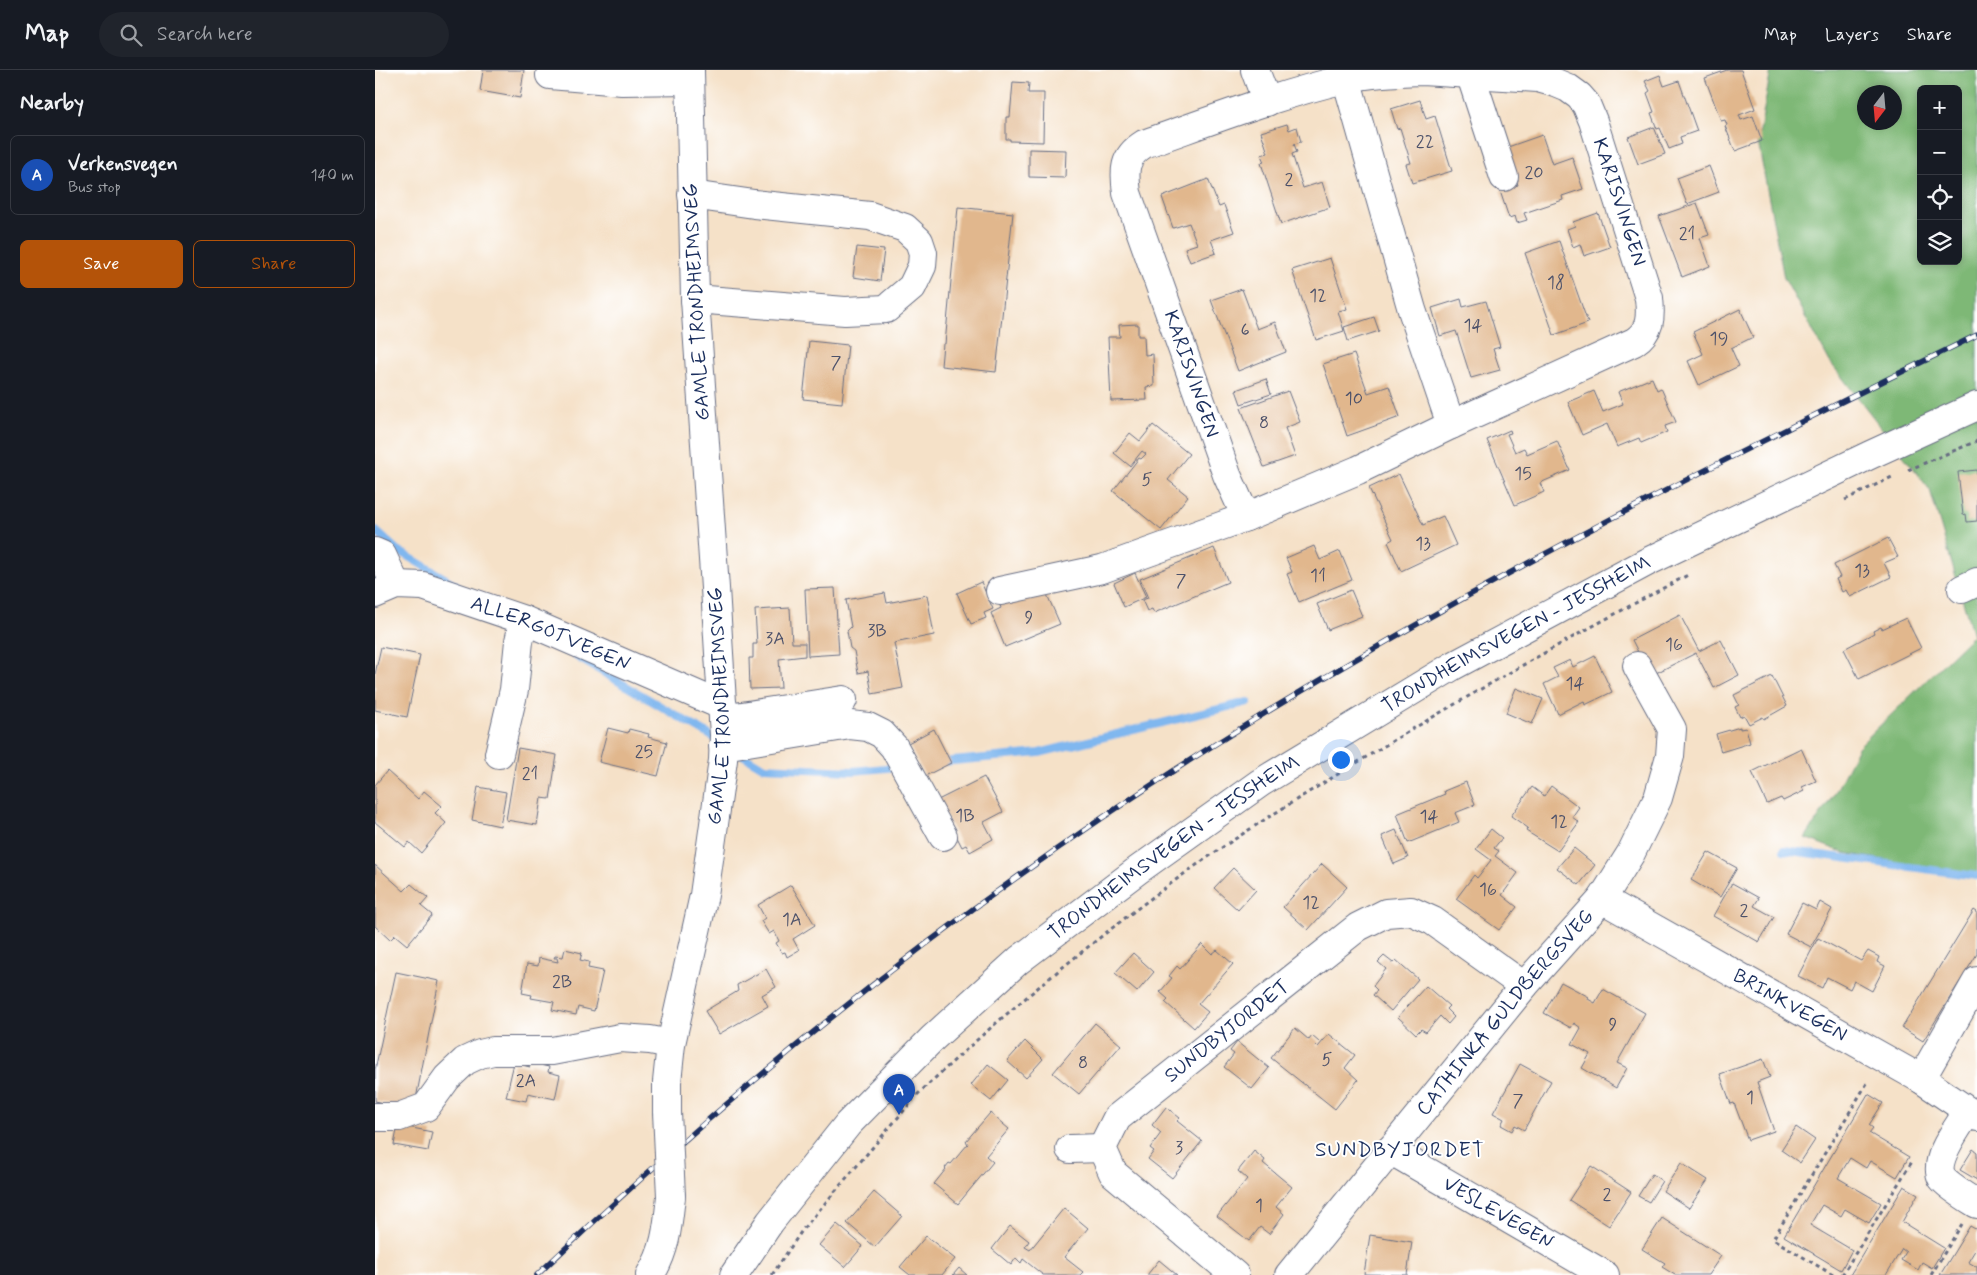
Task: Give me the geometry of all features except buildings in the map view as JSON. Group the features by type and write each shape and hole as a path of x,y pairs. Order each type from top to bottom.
{"street":[{"path":"1255,70 1267,102"},
{"name":"KARISVINGEN","path":"1422,71 1470,73 1538,78 1568,88 1586,104 1593,121 1649,298 1651,313 1649,324 1643,336 1635,342 1451,425 1358,470 1245,517 1227,476 1127,194 1126,169 1133,152 1144,144 1267,102 1346,78 1422,71"},
{"path":"1470,73 1505,177"},
{"path":"551,75 622,81 690,75"},
{"name":"GAMLE TRONDHEIMSVEG","path":"650,1275 661,1255 668,1226 671,1196 667,1082 671,1044 704,894 713,840 723,746 723,713 695,299 690,75"},
{"path":"1346,78 1412,310 1451,425"},
{"path":"692,195 753,204 870,216 905,228 919,241 923,253 923,266 912,287 885,309 845,311 695,299"},
{"name":"TRONDHEIMSVEGEN - JESSHEIM","path":"734,1275 770,1222 848,1124 933,1038 1019,960 1139,870 1260,783 1453,666 1647,562 1870,454 1977,406"},
{"path":"1000,591 1102,570 1245,517"},
{"path":"375,552 382,555 382,585"},
{"name":"ALLERGOTVEGEN","path":"382,585 423,586 524,620 723,713"},
{"path":"499,754 514,690 519,641 524,620"},
{"name":"CATHINKA GULDBERGSVEG","path":"1289,1275 1524,986 1602,900 1631,853 1658,798 1671,756 1672,729 1637,666"},
{"path":"723,713 843,700"},
{"path":"723,746 850,725 868,727 882,734 894,747 943,836"},
{"name":"BRINKVEGEN","path":"1602,900 1921,1080 1973,1114"},
{"name":"SUNDBYJORDET","path":"1102,1148 1117,1118 1358,927 1386,913 1411,912 1433,921 1524,986"},
{"path":"1921,1080 1977,981"},
{"path":"375,1117 399,1117 426,1108 447,1078 465,1062 480,1054 493,1051 552,1051 620,1038 650,1040 671,1044"},
{"path":"1973,1114 1942,1154 1939,1168 1943,1179 1976,1203"},
{"path":"1071,1149 1102,1148 1113,1172 1235,1275"},
{"name":"VESLEVEGEN","path":"1390,1150 1605,1275"}],"path":[{"path":"1905,471 1977,441"},
{"path":"1843,501 1896,475"},
{"path":"772,1275 803,1229 913,1100 973,1043 1068,964 1170,885 1299,798 1437,714 1579,633 1691,573"},
{"path":"1833,1275 1773,1239 1882,1058"},
{"path":"1843,1275 1914,1158"},
{"path":"1931,1275 1976,1203"}],"green space":[{"path":"1771,70 1977,70 1977,877 1845,853 1805,838 1835,793 1858,747 1973,635 1930,490 1830,362 1784,278 1758,142"}],"waterway":[{"path":"375,530 397,550 456,585"},
{"path":"577,657 718,740"},
{"path":"942,762 1039,753 1248,702"},
{"path":"736,751 763,767 852,771 898,767"},
{"path":"1784,850 1977,876"}],"railway":[{"path":"537,1275 704,1123 879,980 969,912 1060,847 1154,784 1249,723 1337,670 1517,569 1792,426 1977,335"}],"place":[{"name":"Verkensvegen","path":"899,1115"}],"district":[{"name":"SUNDBYJORDET","path":"1400,1150"}]}
